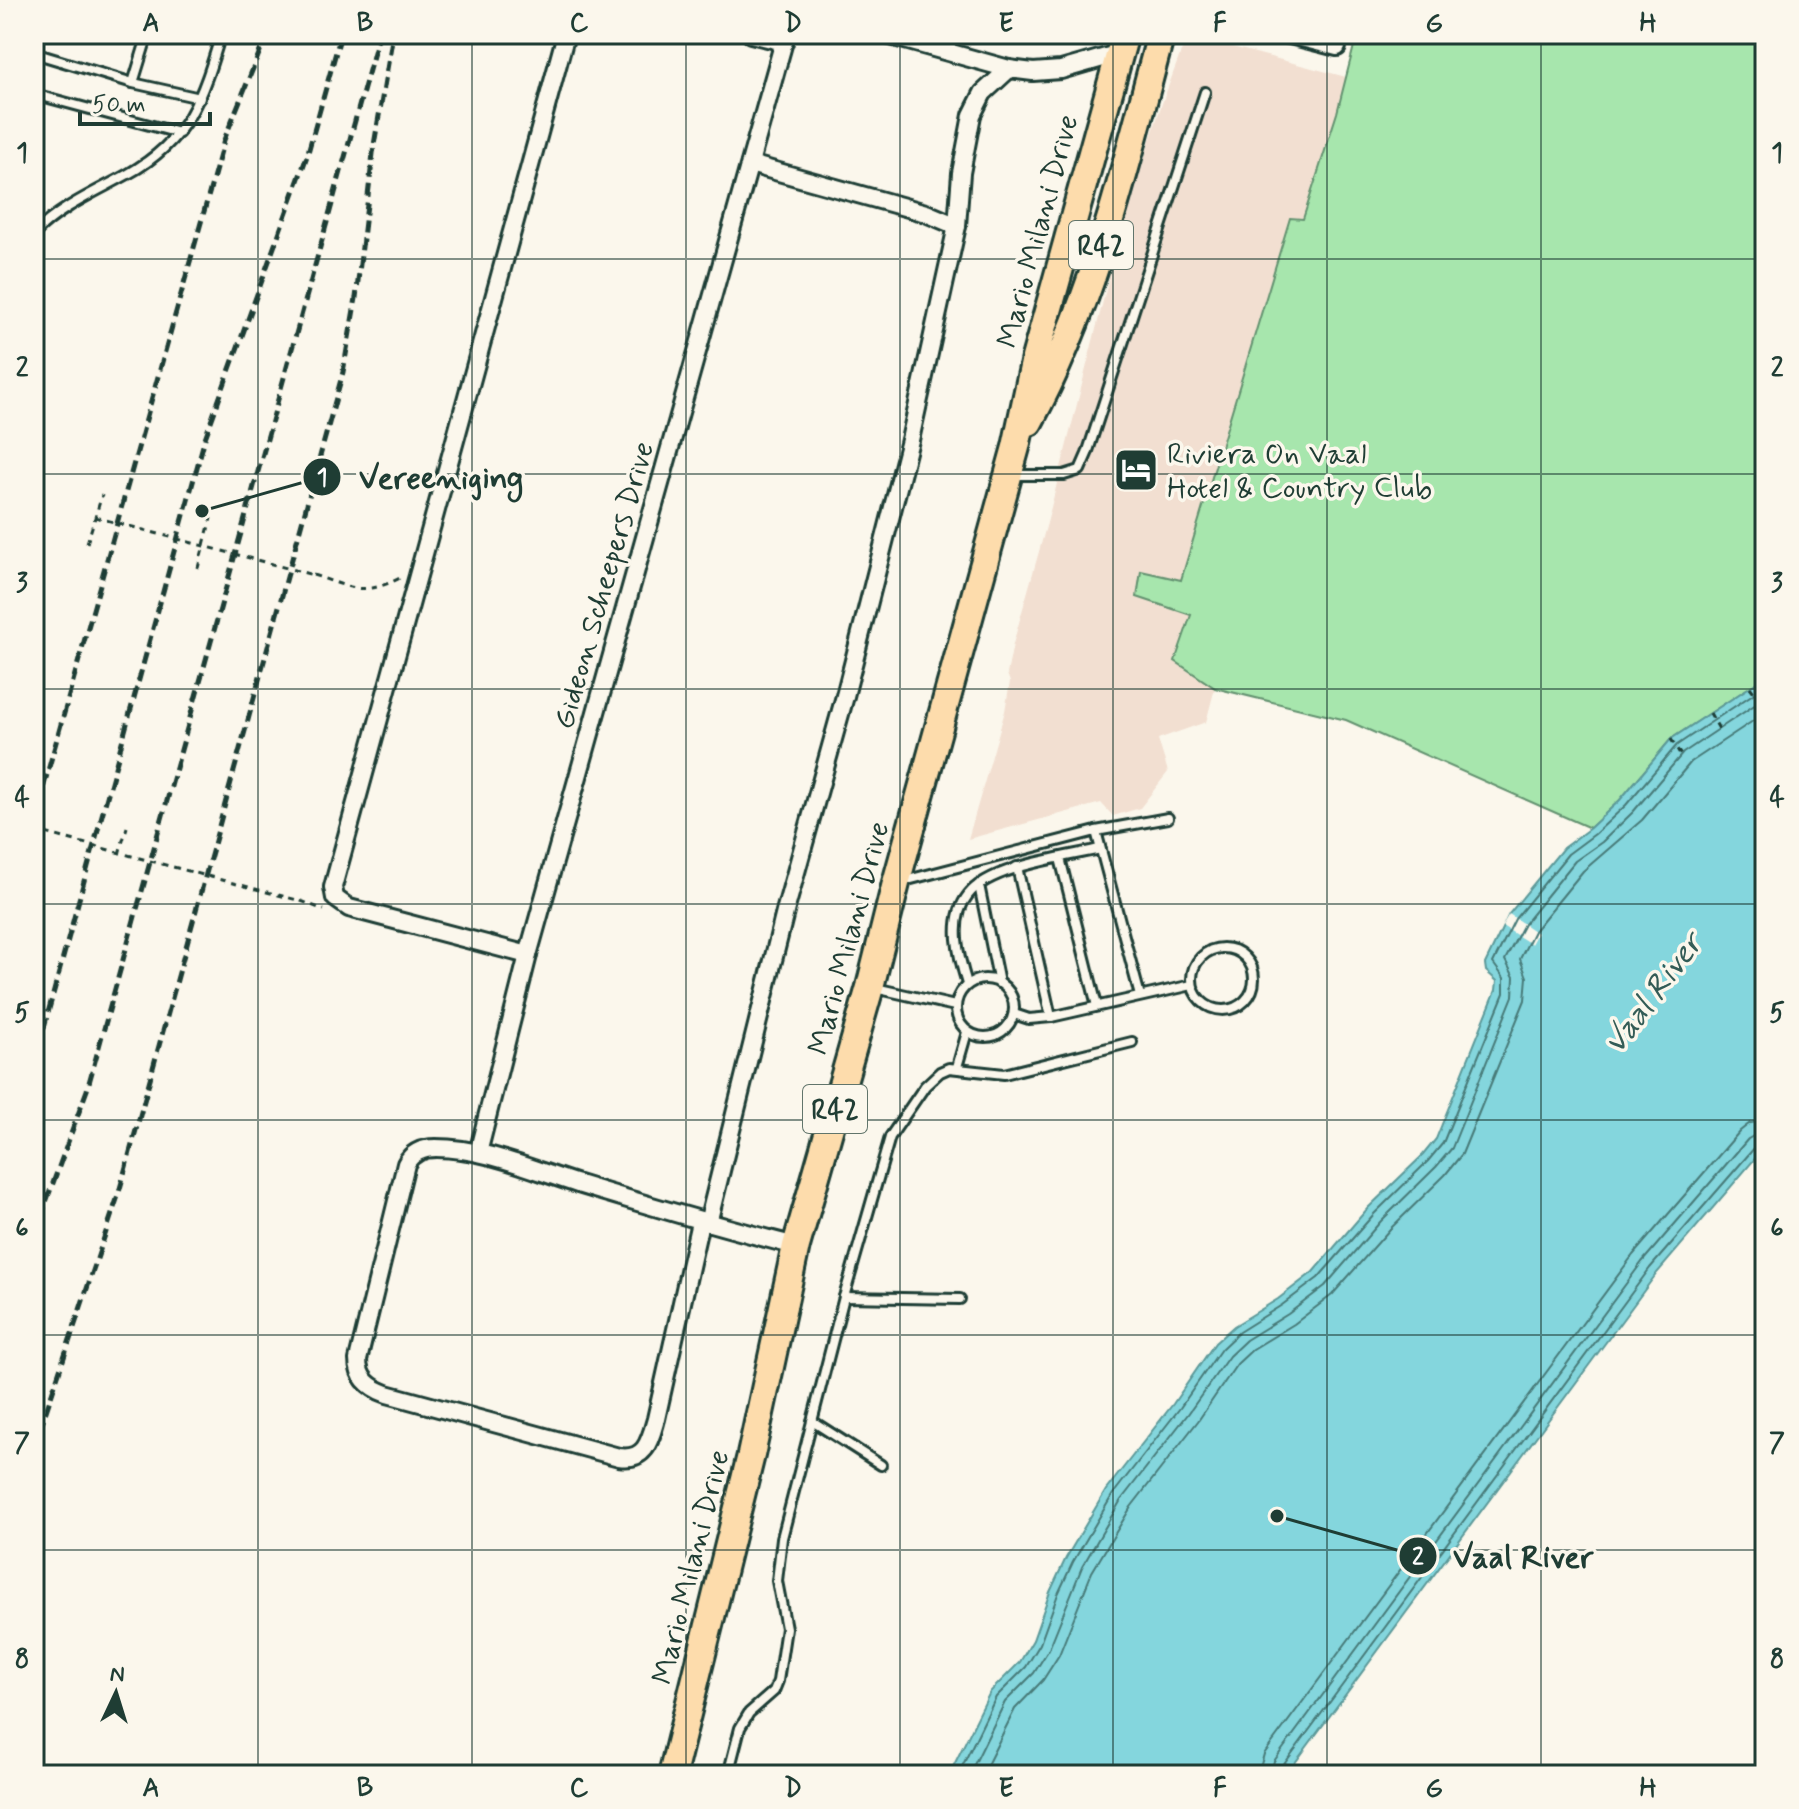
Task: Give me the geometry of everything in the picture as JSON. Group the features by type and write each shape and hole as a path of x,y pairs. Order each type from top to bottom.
{"main road":[{"name":"Mario Milani Drive","path":"1016,447 1042,398 1077,315 1115,197 1161,34"},
{"name":"Mario Milani Drive","path":"672,1775 751,1455 796,1246 870,987 1016,447 1023,401 1122,44"},
{"path":"1081,187 1115,197"}],"street":[{"path":"528,955 349,908 334,895 334,883 566,34"},
{"path":"751,34 785,38"},
{"path":"883,34 1009,69 1033,72 1061,70 1122,44"},
{"path":"1286,34 1337,47"},
{"name":"Gideon Scheepers Drive","path":"478,1153 528,955 785,38"},
{"path":"796,1246 704,1222 478,1153 435,1148 413,1153 408,1160 358,1360 359,1371 363,1380 381,1392 619,1457 639,1455 647,1448 704,1222 910,440 957,226 961,173 974,107 983,93 1009,69"},
{"path":"750,164 926,213 957,226"}],"lane":[{"path":"40,34 34,51 133,83 200,98"},
{"path":"133,83 148,34"},
{"path":"34,234 54,215 78,199 131,173 164,149 179,133 193,115 221,34"},
{"path":"1008,475 1064,475 1080,470 1205,92"},
{"path":"34,94 179,133"},
{"path":"896,883 1096,831 1168,818"},
{"path":"1096,831 1140,996"},
{"path":"967,984 958,957 957,930 965,898 979,885 1017,867 1100,849"},
{"path":"1060,858 1097,1006"},
{"path":"1017,867 1051,1017"},
{"path":"979,885 999,983"},
{"path":"1233,949 1249,962 1253,971 1252,991 1239,1006 1230,1010 1210,1008 1201,1002 1192,985 1195,964 1211,950 1233,949"},
{"path":"989,979 999,983 1012,996 1014,1014 1004,1031 976,1036 967,1032 956,1016 955,1006 967,984 989,979"},
{"path":"1014,1014 1029,1019 1051,1017 1192,985"},
{"path":"870,987 955,1006"},
{"path":"957,1067 967,1032"},
{"path":"728,1775 744,1720 774,1691 778,1681 786,1628 777,1581 782,1538 844,1297 890,1137 925,1086 940,1072 957,1067 1004,1074 1132,1042"},
{"path":"844,1297 960,1299"},
{"path":"812,1421 881,1465"}],"path":[{"path":"87,543 102,495"},
{"path":"95,517 364,591 379,589 420,568"},
{"path":"198,568 211,518"},
{"path":"1750,687 1761,701"},
{"path":"1710,713 1719,729"},
{"path":"1671,739 1683,759"},
{"path":"119,854 127,827"},
{"path":"34,830 301,901"}],"shaded area":[{"name":"Riviera On Vaal Hotel & Country Club","path":"1202,39 1346,77 1303,220 1290,218 1181,581 1141,571 1137,597 1191,615 1176,661 1215,688 1206,722 1158,739 1168,772 1140,808 1113,816 1101,803 968,839 1005,711 1010,682 1007,674 1013,644 1120,234 1182,49"}],"green space":[{"path":"1357,34 1765,34 1765,677 1671,739 1620,800 1590,828 1346,720 1215,688 1175,661 1191,615 1137,597 1141,571 1181,580 1290,218 1303,219 1337,113"}],"water":[{"path":"1765,677 1765,1147 1657,1273 1286,1775 949,1775 990,1692 1020,1662 1033,1640 1066,1558 1106,1490 1173,1404 1215,1343 1234,1326 1278,1299 1313,1272 1368,1208 1436,1139 1496,990 1497,981 1486,971 1485,964 1509,914 1563,848 1620,800 1671,739"}],"pier":[{"path":"1509,914 1537,933 1531,944 1502,926"}],"railway":[{"path":"34,821 224,140 267,34"},
{"path":"34,1064 205,438 307,156 341,34"},
{"path":"34,1235 87,1090 379,34"},
{"path":"34,1447 118,1196 343,372 356,298 374,145 393,34"}],"place":[{"name":"Riviera On Vaal Hotel & Country Club","path":"1136,470"},
{"name":"Vereeniging","path":"202,511"},
{"name":"Vaal River","path":"1277,1516"}]}
